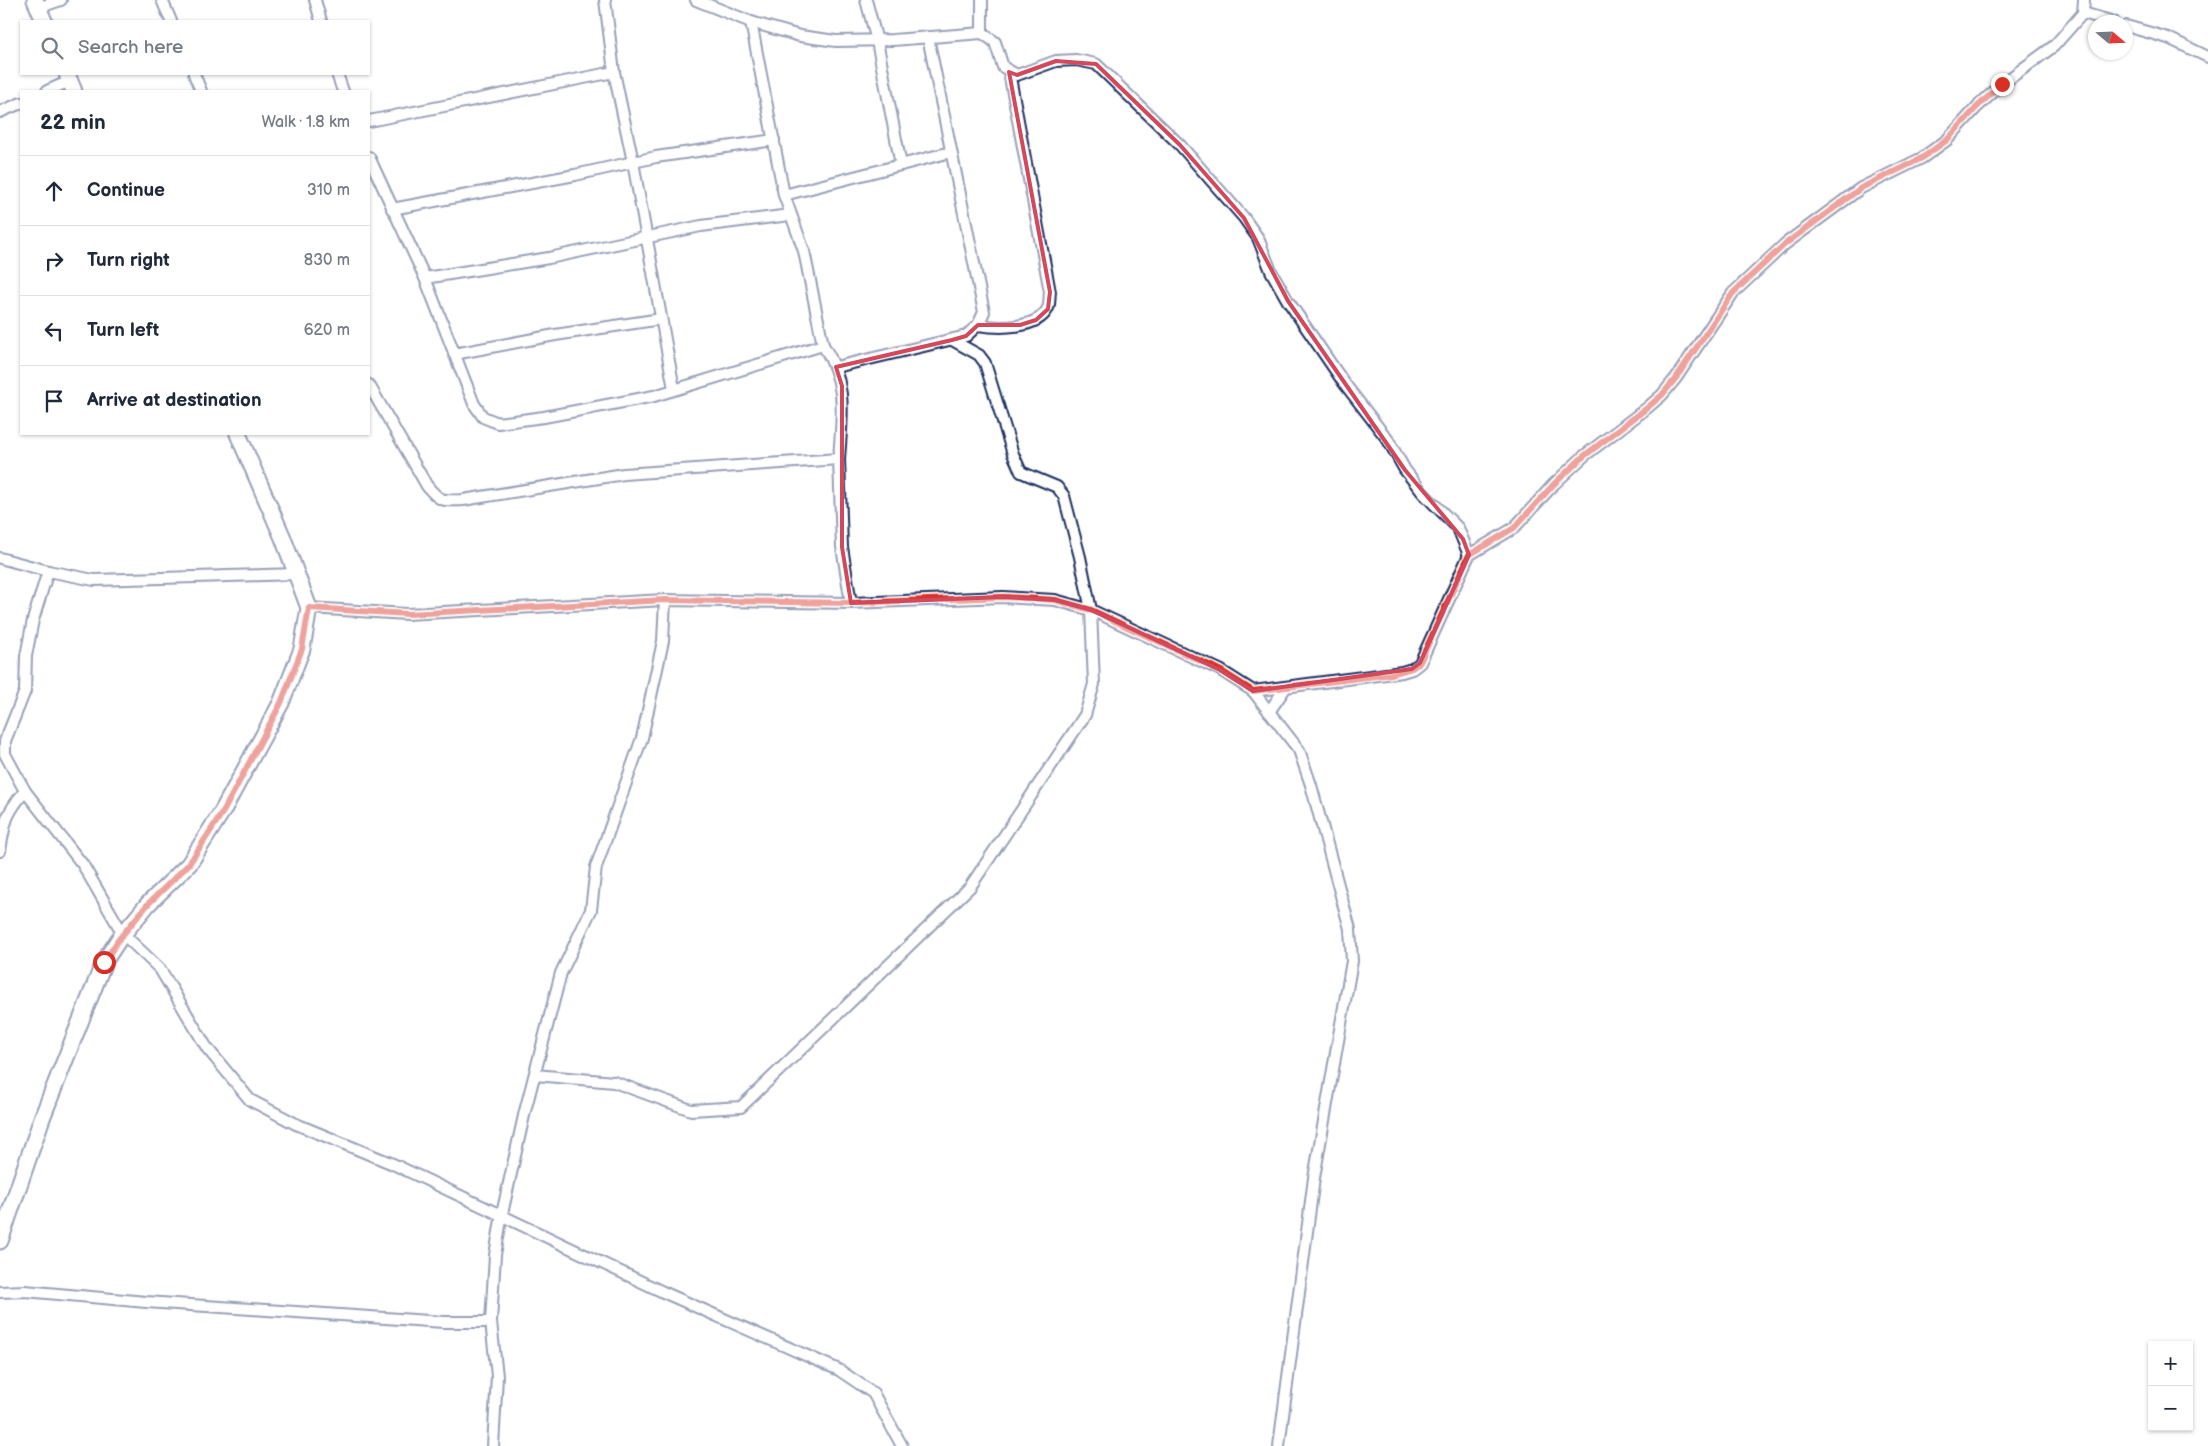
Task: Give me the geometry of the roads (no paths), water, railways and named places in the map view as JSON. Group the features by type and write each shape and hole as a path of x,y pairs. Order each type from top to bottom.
{"street":[{"path":"39,10 61,0"},
{"path":"162,0 171,20"},
{"path":"315,0 321,20"},
{"path":"605,0 614,72 633,162 674,389"},
{"path":"696,0 751,22 800,36 836,41 877,41 982,33 995,42 1003,67 1017,75 1056,61 1076,60 1096,64 1180,145 1244,218 1258,238 1271,271 1288,301 1344,383 1388,440 1405,470 1423,493 1458,528 1469,555"},
{"path":"866,0 877,41 901,165"},
{"path":"982,0 982,33"},
{"path":"1253,691 1392,674 1412,668 1420,662 1469,555 1514,528 1554,484 1584,456 1662,395 1676,378 1733,293 1785,244 1861,188 1922,158 1947,140 1977,107 2002,84 2054,46 2082,13 2084,0"},
{"path":"2082,13 2089,15"},
{"path":"751,22 784,195 804,251 823,345 836,367 842,386 839,459 842,547 851,603"},
{"path":"2133,28 2168,38 2208,57"},
{"path":"836,367 966,336 978,325 984,312 928,37"},
{"path":"370,121 614,72"},
{"path":"978,325 1000,328 1020,326 1036,320 1048,309 1050,292 1010,72"},
{"path":"194,75 201,90"},
{"path":"337,75 343,90"},
{"path":"50,90 70,82"},
{"path":"0,112 20,103"},
{"path":"392,209 656,157 774,140"},
{"path":"784,195 951,152"},
{"path":"370,159 425,278 474,404 483,417 498,423 544,417 636,400 823,345"},
{"path":"425,278 549,258 646,236 702,226 790,215"},
{"path":"454,354 555,335 661,319"},
{"path":"535,1075 614,1082 691,1110 741,1107 970,887 1085,715 1094,684 1091,610 1080,556 1064,496 1057,487 1021,472 1013,454 986,363 979,355 952,340"},
{"path":"370,387 426,486 437,499 444,501 463,500 624,474 839,459"},
{"path":"0,1241 42,1118 104,962 123,934 148,904 189,864 224,810 281,703 302,649 309,608 284,538 238,435"},
{"path":"0,558 48,571 94,580 297,574"},
{"path":"48,571 33,620 26,656 25,690 5,741 6,754 25,791 83,865 123,934 160,969 207,1048 250,1100 296,1124 393,1164 502,1214 663,1292 839,1370 874,1394 902,1446"},
{"path":"309,608 408,614 665,600 851,603 1004,597 1055,600 1091,610 1220,670 1253,691 1299,750 1311,785 1350,930 1352,961 1314,1178 1279,1446"},
{"path":"493,1446 497,1376 491,1322 495,1255 502,1214 561,973 591,910 596,868 600,854 642,738 663,641 665,600"},
{"path":"1269,712 1286,686"},
{"path":"0,851 4,824 10,809 25,791"},
{"path":"0,1292 25,1291 146,1302 444,1322 491,1322"}]}
